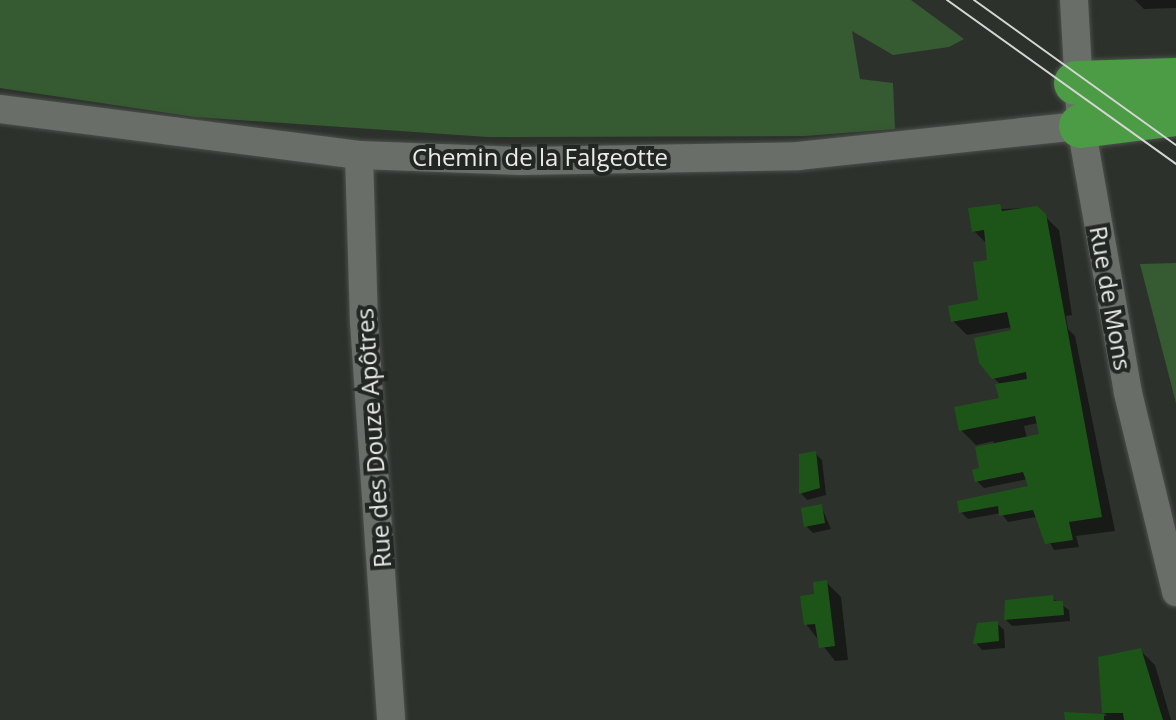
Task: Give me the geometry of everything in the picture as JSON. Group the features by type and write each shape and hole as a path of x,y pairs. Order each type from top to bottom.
{"highway":[{"path":"1076,83 1176,80"},
{"path":"1081,126 1176,114"}],"street":[{"name":"Rue de Mons","path":"1074,0 1076,83 1081,126 1128,393 1176,592"},
{"name":"Chemin de la Falgeotte","path":"0,109 359,155 521,161 798,156 1081,126"},
{"name":"Rue des Douze Apôtres","path":"359,155 364,322 391,720"}],"green space":[{"path":"0,0 911,0 964,39 949,47 893,55 852,31 860,79 893,83 895,129 805,136 488,137 195,117 0,88"},
{"path":"1176,263 1176,403 1140,264"}],"building":[{"path":"1000,204 1002,211 1037,206 1046,214 1102,517 1069,522 1073,540 1045,544 1033,510 999,516 998,506 959,513 957,501 1028,486 1023,472 975,482 972,470 979,468 975,447 1039,434 1035,416 959,431 954,407 999,398 995,384 1027,379 1026,372 992,379 979,363 974,338 1011,330 1007,312 951,322 948,306 978,300 973,262 987,260 984,230 972,232 968,208"},
{"path":"816,451 820,488 799,494 799,454"},
{"path":"822,504 825,523 804,527 801,508"},
{"path":"827,580 835,646 819,648 815,624 804,625 800,596 814,594 813,582"},
{"path":"1053,595 1054,601 1063,601 1064,615 1004,620 1005,600"},
{"path":"998,621 999,641 973,644 977,623"},
{"path":"1141,648 1163,720 1124,720 1123,713 1102,713 1098,657"},
{"path":"1064,712 1104,714 1104,720 1065,720"}],"tram line":[{"path":"947,0 1176,164"},
{"path":"974,0 1176,145"}]}
